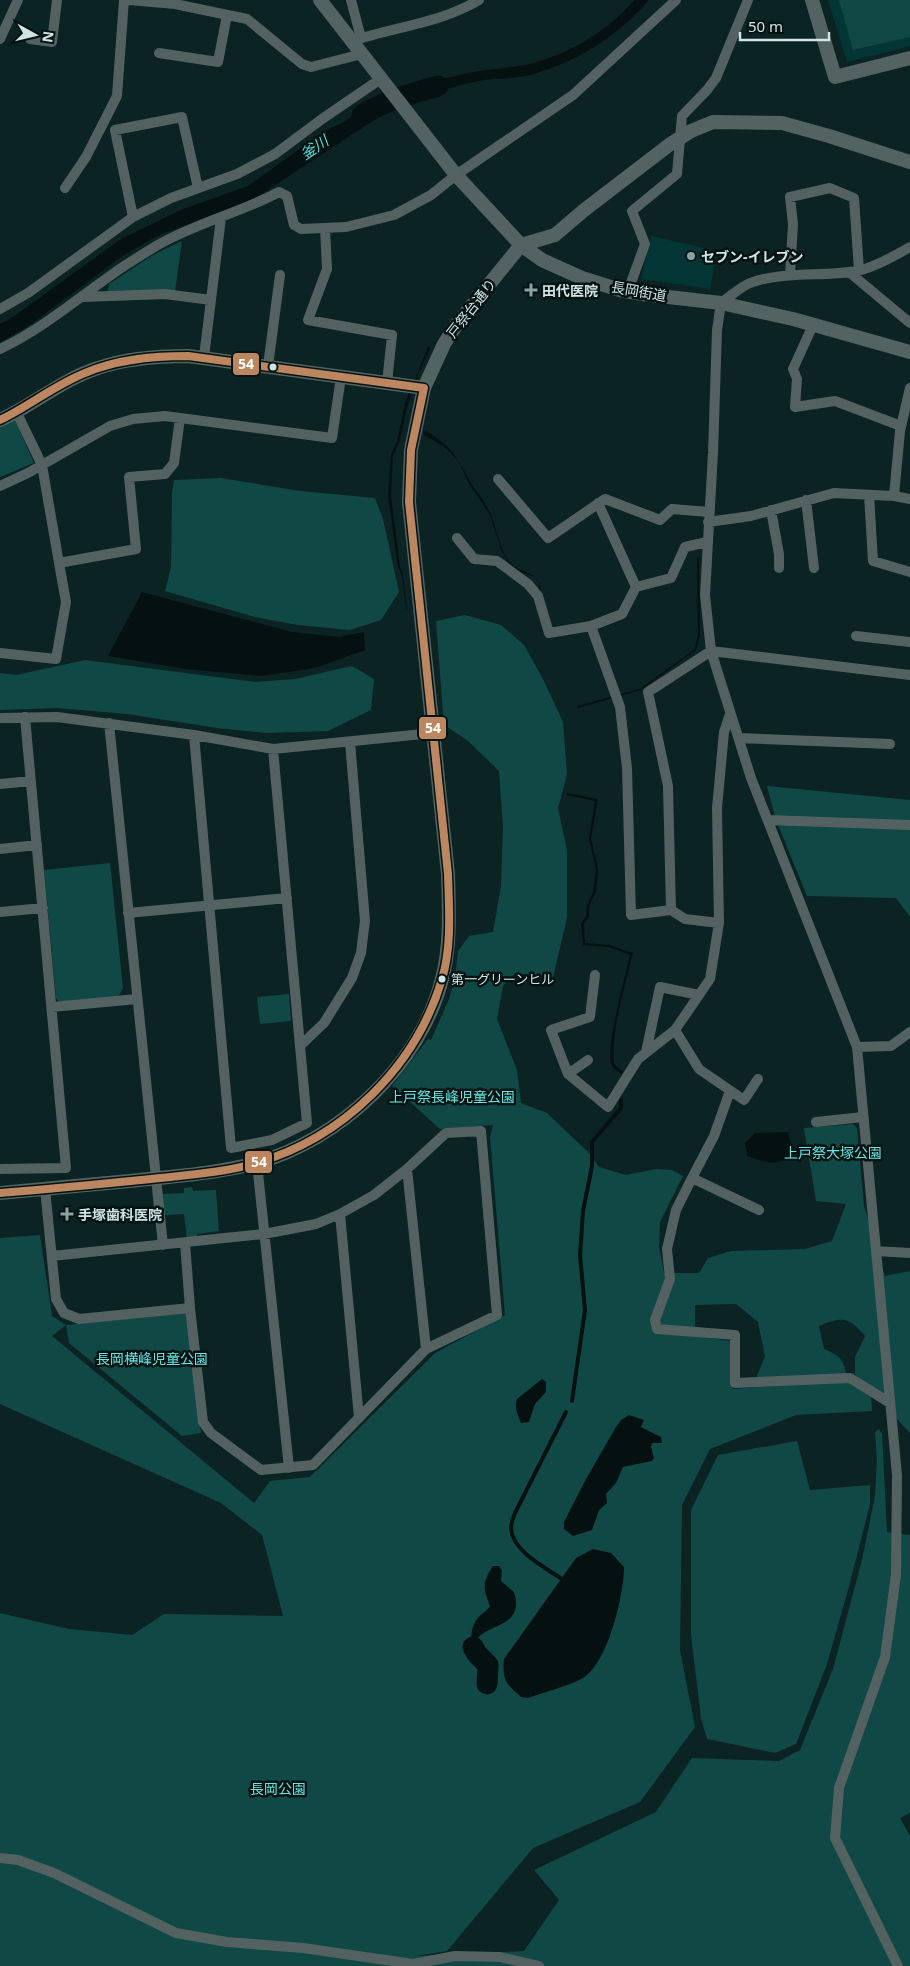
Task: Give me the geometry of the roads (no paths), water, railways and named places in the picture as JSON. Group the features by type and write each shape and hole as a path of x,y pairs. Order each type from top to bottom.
{"street":[{"path":"0,39 18,0"},
{"path":"30,39 52,42 57,0"},
{"path":"65,188 86,157 117,96 124,0"},
{"path":"129,0 157,1 247,19 302,64 311,67 362,54"},
{"path":"320,0 357,39"},
{"path":"0,309 28,293 134,217 171,198 237,174 275,154 322,119 384,82 362,54 357,39 351,0"},
{"path":"0,350 17,341 83,297 114,272 159,245 257,204 279,192 286,196 294,225 301,229 346,227 394,215 431,195 456,175 573,94 676,0"},
{"path":"628,291 645,244 632,211 677,174 682,116 716,78 748,0"},
{"path":"812,0 835,77 910,58"},
{"path":"357,39 424,22 465,8 477,1"},
{"path":"159,53 218,62 227,15"},
{"name":"長岡街道","path":"384,82 456,175 521,245 561,269 600,284 628,291 721,303 813,325 910,352"},
{"path":"134,217 115,130 182,117 198,188"},
{"path":"521,245 555,235 583,211 680,138 713,122 782,123 830,136 910,162"},
{"path":"790,275 794,224 790,197 830,188 854,198 854,271 910,323"},
{"path":"204,358 221,218"},
{"path":"325,228 327,269 308,320 392,335 387,383"},
{"name":"戸祭台通り","path":"0,1193 230,1169 281,1155 319,1136 344,1120 359,1107 390,1076 421,1031 434,1005 442,979 450,929 448,874 410,502 411,450 424,388 444,344 457,324 521,245"},
{"path":"898,1966 834,1838 839,1788 885,1657 896,1575 897,1475 857,1047 768,820 730,714 711,651 705,594 717,330 721,303 752,282 790,275 822,275 854,271 885,260 910,247"},
{"path":"268,366 280,274"},
{"path":"83,297 165,294 211,300"},
{"path":"813,325 793,369 797,379 796,407 835,401 902,426"},
{"path":"0,420 75,378 97,368 156,356 188,356 424,388"},
{"path":"0,486 42,465 110,426 133,419 165,416 332,438 341,377"},
{"path":"894,496 902,426 910,388"},
{"path":"0,653 56,659 66,602 42,465 16,411"},
{"path":"59,563 136,549 129,478 165,474 174,463 180,418"},
{"path":"498,480 548,538 605,499 660,520 672,508 709,517 751,516 834,493 894,496 910,499"},
{"path":"869,495 873,561 910,572"},
{"path":"806,500 814,568"},
{"path":"598,503 636,587"},
{"path":"772,510 779,554 779,568"},
{"path":"457,538 474,559 497,561 528,584 538,596 549,632 591,626 622,614 636,587 671,578 685,547 707,542"},
{"path":"591,626 620,707 627,768 631,915 672,910 685,920 720,923"},
{"path":"856,636 910,642"},
{"path":"672,910 668,786 648,692 711,651 910,675"},
{"path":"595,975 590,1017 551,1030 568,1074 608,1107 638,1059 675,1030 710,978 720,923 717,808 724,732 730,714"},
{"path":"0,1169 66,1168 25,717"},
{"path":"0,718 57,717 194,735 273,749 433,733"},
{"path":"109,723 163,1245"},
{"path":"194,735 231,1148 272,1140 307,1123 273,749"},
{"path":"739,738 890,744"},
{"path":"301,1045 324,1023 352,978 362,953 365,921 350,742"},
{"path":"0,784 31,781"},
{"path":"768,820 910,824"},
{"path":"0,849 37,845"},
{"path":"128,913 287,898"},
{"path":"0,912 43,908"},
{"path":"646,1052 660,987 699,996"},
{"path":"52,1006 137,999"},
{"path":"675,1030 699,1069 730,1092 744,1100 758,1079"},
{"path":"857,1047 891,1046 910,1032"},
{"path":"568,1074 588,1060"},
{"path":"730,1092 714,1136 676,1210 667,1249 670,1279 655,1320 657,1330 735,1335 735,1383 850,1378 890,1403"},
{"path":"816,1122 863,1117"},
{"path":"52,1256 264,1234 316,1224 340,1214 374,1195 407,1169 446,1133 481,1131 497,1315 426,1349 313,1465 261,1470 212,1434 203,1422 190,1308 185,1243"},
{"path":"257,1163 289,1468"},
{"path":"407,1169 426,1349"},
{"path":"692,1178 759,1210"},
{"path":"45,1189 56,1299 64,1313 79,1319 190,1308"},
{"path":"340,1214 359,1418"},
{"path":"876,1251 910,1253"},
{"path":"0,1858 18,1860 54,1873 176,1933 227,1942 303,1948 413,1964 455,1956 500,1957 539,1966"}],"water":[{"path":"634,0 649,0 624,26 610,37 580,55 547,70 513,78 484,80 466,84 414,100 405,88 472,72 525,65 555,56 599,32"},
{"path":"383,98 391,109 257,197 157,236 121,257 27,327 0,342 0,324 13,317 121,239 183,209 248,186 326,130 340,124"},
{"path":"428,347 430,347 430,350 419,372 408,404 399,443 393,455 391,496 400,567 403,574 406,609 388,496 391,454 397,442 405,403"},
{"path":"425,430 441,441 457,458 461,464 488,508 501,546 509,561 514,566 535,577 520,572 508,562 501,549 490,515 468,482 458,460 443,446 424,435"},
{"path":"699,557 700,635 696,650 641,690 578,708 577,706 640,689 695,649 698,635 697,558"},
{"path":"142,592 292,632 339,637 364,632 365,650 315,668 261,676 185,669 108,656"},
{"path":"567,793 598,799 591,839 598,869 596,892 589,906 589,917 584,924 585,943 609,945 633,953 619,1008 615,1037 614,1064 623,1072 622,1074 612,1066 610,1055 613,1027 630,955 609,947 583,945 581,923 586,916 587,906 593,892 596,869 589,839 595,801 567,795"},
{"path":"788,1132 793,1151 783,1160 772,1163 747,1156 745,1143 755,1133"},
{"path":"542,1379 546,1382 546,1392 535,1404 529,1422 521,1423 516,1408 517,1399"},
{"path":"629,1415 644,1420 641,1427 661,1437 662,1443 652,1443 651,1447 654,1458 652,1461 623,1467 616,1483 606,1494 607,1503 599,1510 592,1530 573,1536 564,1529 564,1522 616,1427 621,1420"},
{"path":"593,1549 611,1553 624,1567 618,1610 607,1644 592,1670 583,1678 528,1698 521,1697 506,1681 504,1659 576,1558"},
{"path":"493,1566 499,1566 502,1571 501,1581 514,1592 516,1605 514,1614 508,1620 484,1633 477,1639 473,1647 471,1636 474,1624 490,1606 486,1595 485,1581"}],"waterway":[{"name":"釜川","path":"362,115 389,102 438,86"},
{"path":"572,1401 585,1310 580,1255 583,1211 592,1166 592,1142 621,1108 621,1100"},
{"path":"565,1581 524,1552 517,1545 511,1528 515,1513 566,1412"},
{"path":"473,1647 488,1665 487,1684"}],"place":[{"name":"セブン-イレブン","path":"691,256"},
{"name":"田代医院","path":"531,290"},
{"name":"第一グリーンヒル","path":"442,979"},
{"name":"手塚歯科医院","path":"67,1214"}],"park label":[{"name":"上戸祭長峰児童公園","path":"452,1096"},
{"name":"上戸祭大塚公園","path":"833,1152"},
{"name":"長岡横峰児童公園","path":"152,1358"},
{"name":"長岡公園","path":"278,1788"}]}
